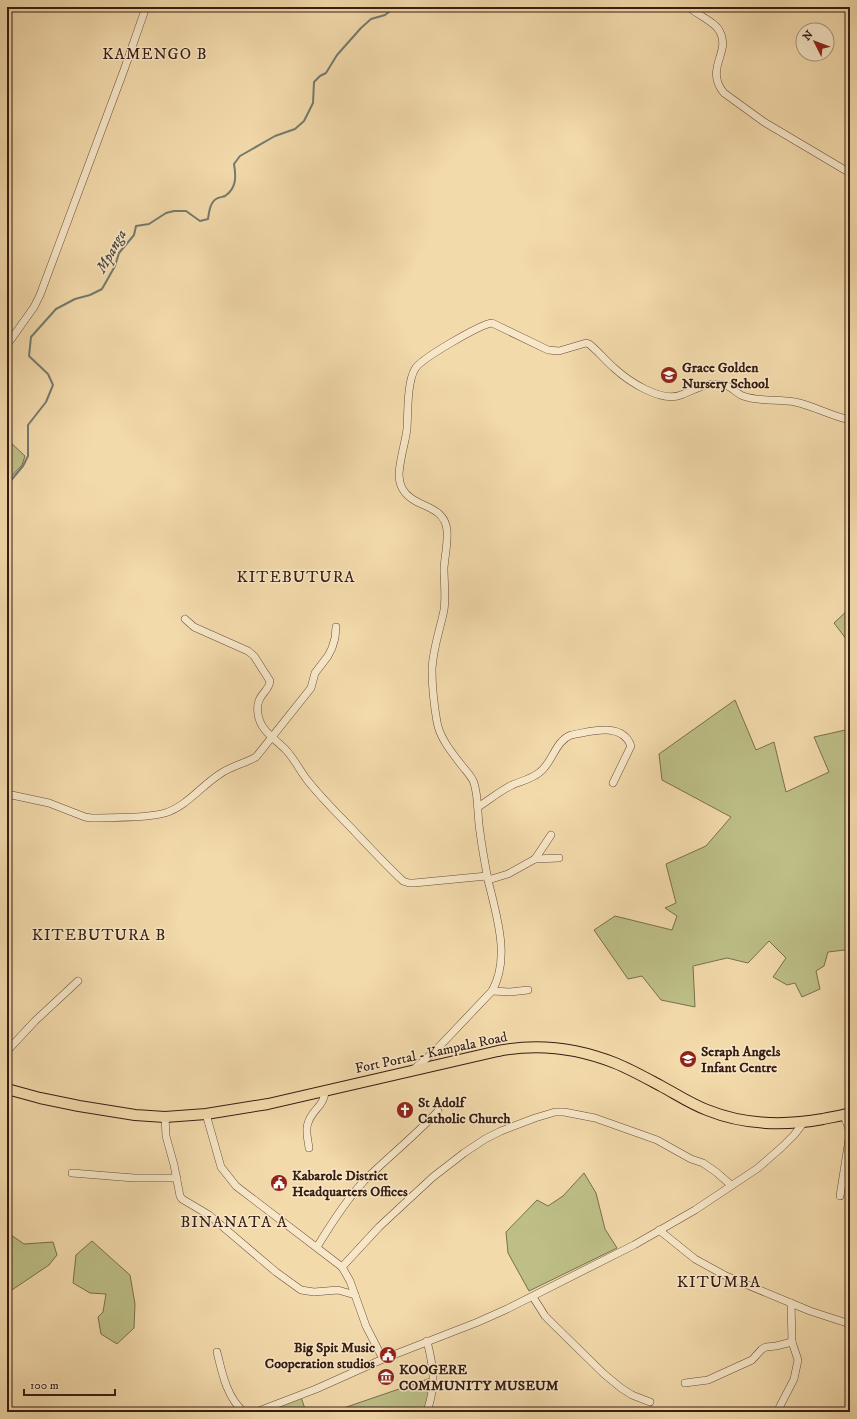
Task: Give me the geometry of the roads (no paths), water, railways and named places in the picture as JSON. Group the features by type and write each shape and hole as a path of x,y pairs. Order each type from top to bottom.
{"highway":[{"name":"Fort Portal - Kampala Road","path":"7,1089 79,1106 135,1115 165,1117 206,1114 268,1104 513,1048 537,1046 588,1053 616,1063 705,1109 725,1117 770,1123 804,1122 847,1114"}],"street":[{"path":"7,345 34,307 40,295 146,7"},
{"path":"689,7 695,13 717,26 720,31 722,48 716,72 719,88 724,94 764,122 850,173"},
{"path":"413,1070 436,1051 492,991 497,979 500,963 501,943 499,924 488,878 480,831 474,782 454,756 440,733 434,702 433,663 435,644 444,606 444,568 447,546 445,523 442,517 435,510 422,505 406,494 400,482 399,473 406,431 411,378 416,367 421,362 464,336 492,323 548,350 559,352 583,344 589,344 614,368 630,380 644,389 670,398 680,396 697,387 711,384 726,385 742,396 795,402 850,420"},
{"path":"185,620 194,627 248,651 254,656 270,681 269,686 258,700 260,722 272,738 286,750 308,781 326,802 403,881 414,883 488,878 508,874 535,859 559,858"},
{"path":"7,794 49,802 85,817 156,815 175,808 231,767 256,757 311,688 315,673 332,648 336,627"},
{"path":"478,807 513,785 540,772 566,737 571,735 610,730 621,733 628,738 631,746 630,750 613,783"},
{"path":"535,859 551,835"},
{"path":"7,1051 35,1021 78,981"},
{"path":"492,991 505,992 528,990"},
{"path":"309,1148 307,1128 308,1122 324,1099 325,1090"},
{"path":"317,1247 327,1230 363,1182 417,1133 438,1111"},
{"path":"342,1267 379,1227 433,1177 464,1153 485,1139 501,1131 555,1112 564,1112 595,1118 657,1140 703,1164 716,1172 731,1185"},
{"path":"206,1114 220,1167 236,1186 342,1267 355,1295 366,1326 383,1359"},
{"path":"840,1196 850,1132 847,1114"},
{"path":"165,1117 166,1136 179,1194 182,1199 209,1215 276,1272 301,1290 314,1292 338,1290 355,1295"},
{"path":"256,1412 316,1389 427,1341 478,1322 533,1297 634,1245 695,1210 769,1159 794,1135 804,1122"},
{"path":"72,1173 134,1178 176,1178"},
{"path":"659,1230 695,1259 713,1270 810,1311 850,1324"},
{"path":"533,1297 545,1316 604,1374 626,1392 650,1402"},
{"path":"777,1412 794,1379 797,1368 798,1360 792,1342 791,1303"},
{"path":"427,1341 432,1362 434,1386 427,1412"},
{"path":"685,1383 708,1380 748,1362 756,1357 762,1348 792,1342"},
{"path":"217,1352 230,1395 237,1406 244,1412"}],"waterway":[{"name":"Mpanga","path":"7,485 23,466 28,456 28,425 46,402 53,385 48,374 29,356 31,337 56,309 75,299 90,295 102,289 115,266 119,253 134,235 136,226 149,224 166,213 174,211 186,211 200,221 208,219 212,203 217,198 225,196 229,193 234,186 234,164 240,156 275,136 295,129 304,121 313,103 314,82 326,73 337,55 361,28 371,19 385,15 395,7"}],"place":[{"name":"Grace Golden Nursery School","path":"669,375"},
{"name":"Seraph Angels Infant Centre","path":"688,1059"},
{"name":"St Adolf Catholic Church","path":"405,1110"},
{"name":"Kabarole District Headquarters Offices","path":"279,1183"},
{"name":"Big Spit Music Cooperation studios","path":"388,1355"},
{"name":"KOOGERE COMMUNITY MUSEUM","path":"386,1377"}],"district":[{"name":"KAMENGO B","path":"155,53"},
{"name":"KITEBUTURA","path":"296,576"},
{"name":"KITEBUTURA B","path":"99,934"},
{"name":"BINANATA A","path":"234,1221"},
{"name":"KITUMBA","path":"719,1281"}]}
